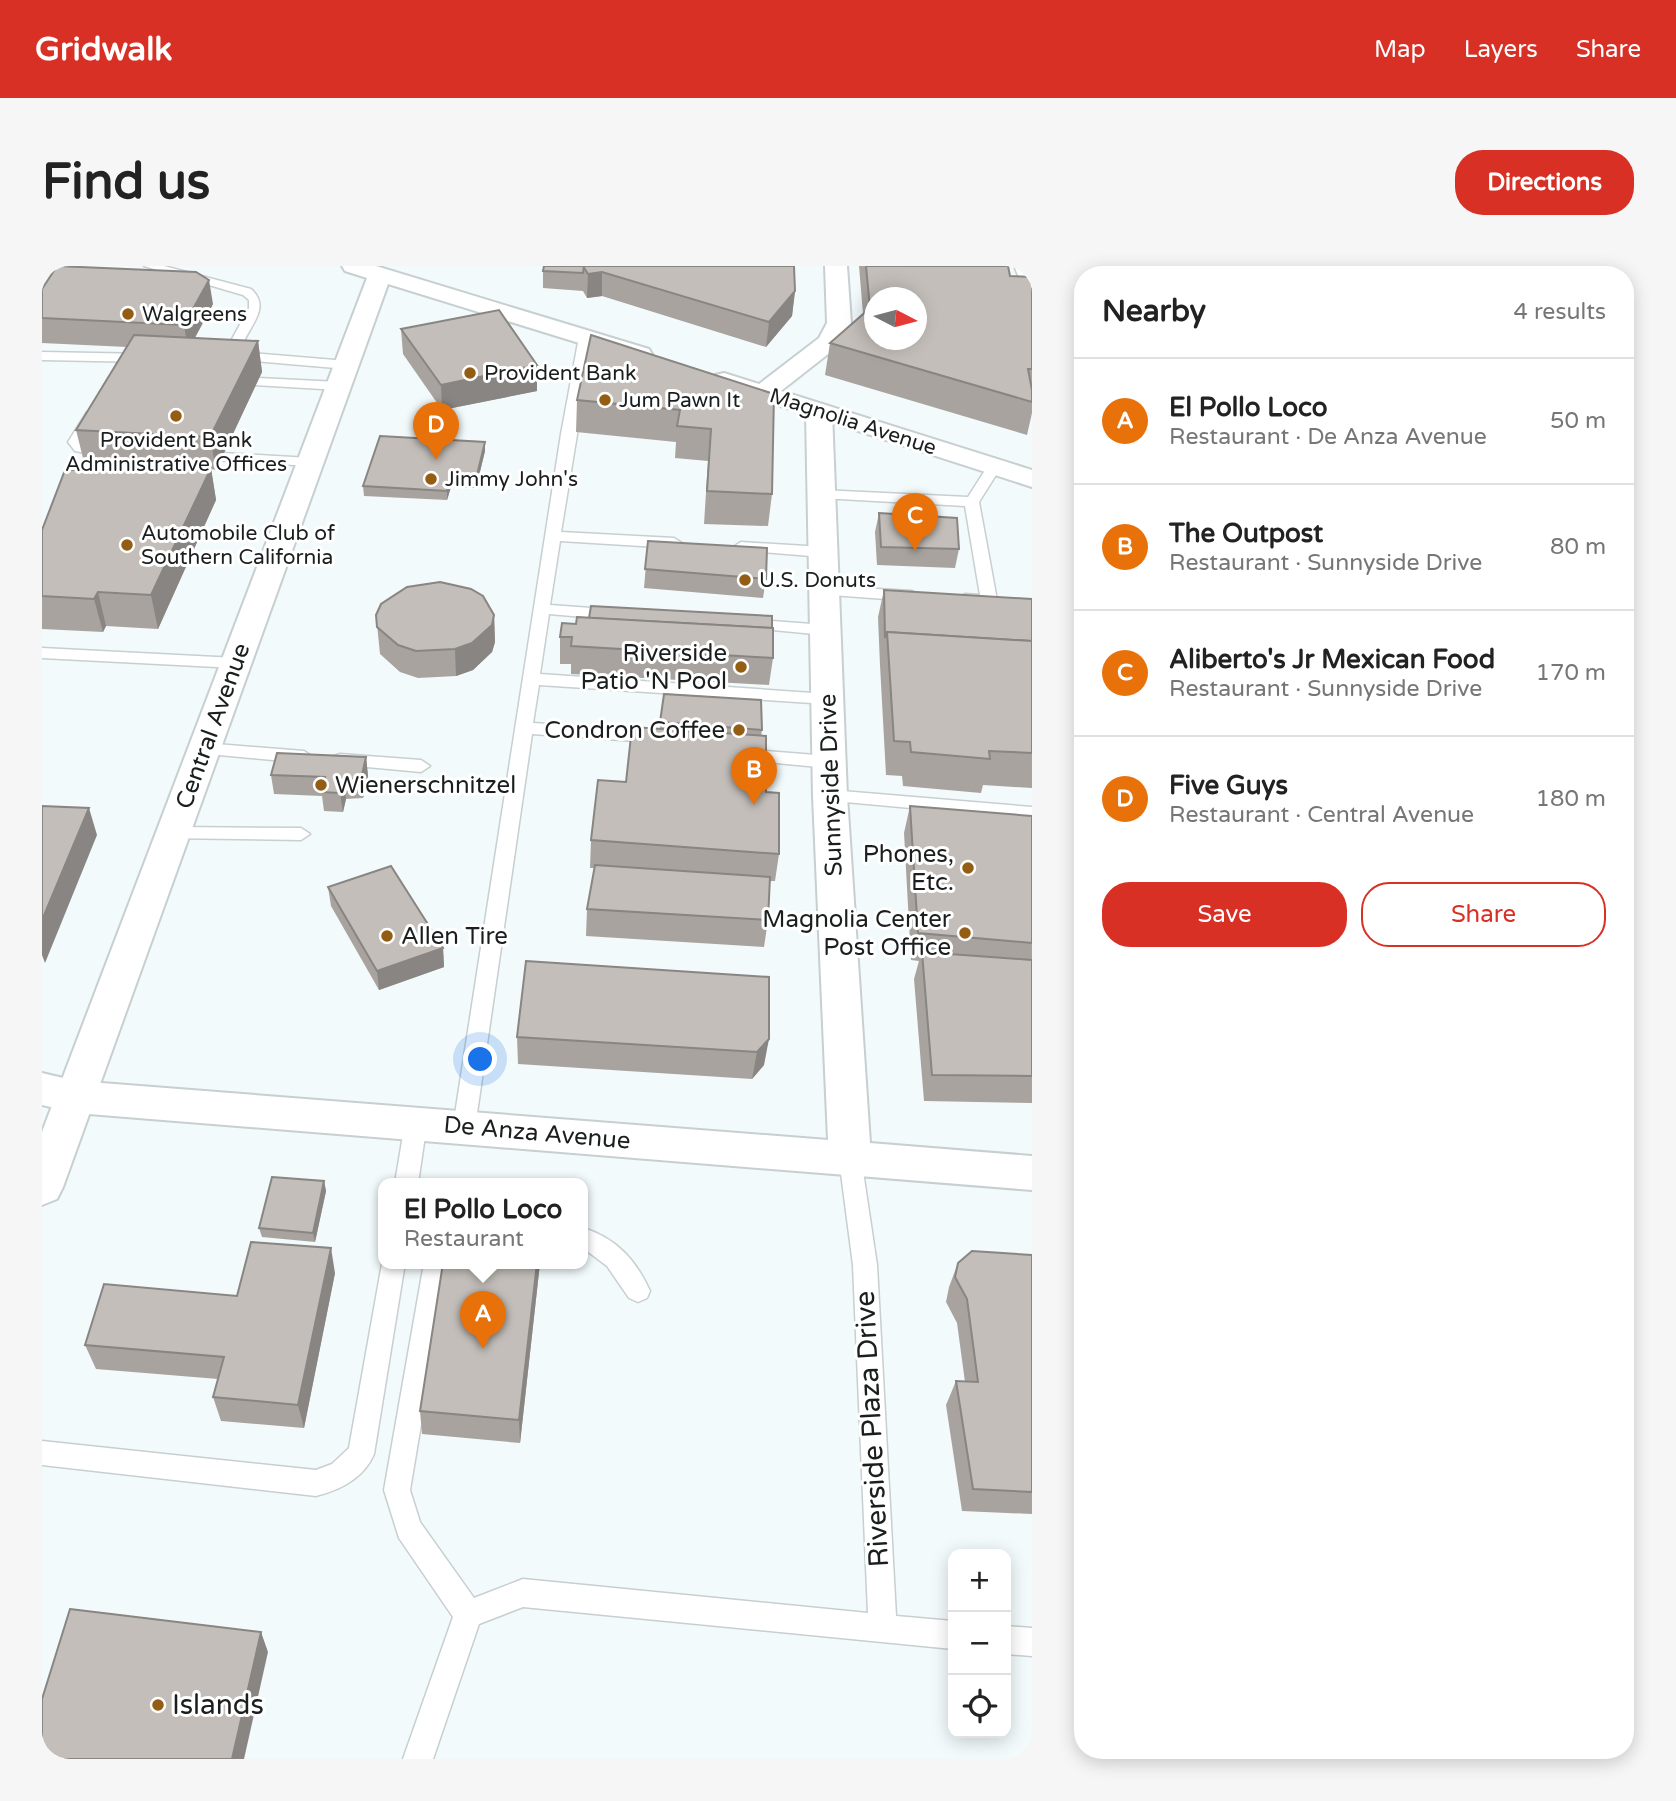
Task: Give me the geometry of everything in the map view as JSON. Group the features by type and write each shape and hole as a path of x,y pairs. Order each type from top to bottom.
{"main road":[{"path":"353,266 382,270 662,361"},
{"path":"763,393 829,342 839,323 836,266"},
{"name":"Central Avenue","path":"42,1187 59,1093 173,833 382,270"},
{"name":"Magnolia Avenue","path":"700,373 1032,479"},
{"name":"Sunnyside Drive","path":"819,412 830,796 850,1158"},
{"name":"De Anza Avenue","path":"59,1093 1032,1173"}],"lane":[{"path":"150,266 247,292 255,299 255,307 233,350 235,356 245,360"},
{"path":"1020,266 1024,277 1032,281"},
{"path":"464,1127 579,362 586,337"},
{"path":"42,356 163,358"},
{"path":"217,359 245,360 343,375"},
{"path":"258,382 343,375"},
{"path":"91,450 80,448 75,442 97,406"},
{"path":"222,457 310,462"},
{"path":"824,591 989,600 972,502 994,467"},
{"path":"821,494 972,502"},
{"path":"553,536 685,544"},
{"path":"725,546 823,552"},
{"path":"541,610 639,617"},
{"path":"723,622 825,630"},
{"path":"42,653 236,663"},
{"path":"531,679 827,699"},
{"path":"524,728 639,736 648,739 655,748 665,750"},
{"path":"204,750 421,766"},
{"path":"716,754 829,762"},
{"path":"830,796 1032,813"},
{"path":"173,833 301,834"},
{"path":"407,1178 416,1124"},
{"name":"Riverside Plaza Drive","path":"850,1158 864,1265 883,1629"},
{"path":"588,1239 594,1241 620,1262 638,1292"},
{"path":"42,1453 316,1483 332,1480 347,1471 361,1454 392,1269"},
{"path":"435,1269 397,1490 409,1530 468,1614"},
{"path":"468,1614 523,1593 948,1635"},
{"path":"418,1759 468,1614"},
{"path":"1011,1640 1032,1642"}],"building":[{"path":"57,266 196,272 209,280 184,325 42,318 42,289"},
{"path":"544,266 584,266 583,273 543,271"},
{"path":"583,266 794,266 795,291 769,322 602,272 588,274"},
{"path":"866,266 1008,266 1010,276 1032,277 1032,369 1028,369 1032,402 830,343 864,313 864,350 927,350 927,287 868,287"},
{"path":"499,310 537,365 441,385 401,329"},
{"path":"134,335 258,341 210,437 76,430"},
{"path":"591,335 774,394 772,494 707,491 711,429 677,426 680,410 577,400"},
{"path":"380,436 485,442 476,479 450,477 447,491 363,486"},
{"name":"Automobile Club of Southern California","path":"211,468 151,595 98,592 94,599 42,596 42,530 65,470"},
{"path":"879,513 957,518 959,549 881,547"},
{"path":"648,541 767,548 766,579 645,569"},
{"path":"440,582 471,589 483,596 494,615 492,625 472,643 455,649 416,651 398,645 377,627 376,615 381,604 407,587"},
{"path":"884,590 1032,599 1032,641 887,632 885,638"},
{"path":"591,606 772,616 772,628 589,618"},
{"path":"577,617 773,628 773,658 571,646 572,637 560,637 562,623 576,624"},
{"path":"887,632 1032,641 1032,753 989,751 990,759 911,752 910,742 894,741"},
{"path":"664,694 761,700 762,730 660,722"},
{"path":"632,727 766,736 766,792 779,793 779,854 591,840 598,780 626,782"},
{"path":"277,753 366,757 361,779 344,779 340,793 321,792 325,777 271,775"},
{"path":"42,806 89,808 42,920"},
{"path":"910,806 1032,816 1032,943 918,933"},
{"path":"595,865 770,877 768,920 587,909"},
{"name":"Allen Tire","path":"391,866 443,948 377,971 328,887"},
{"path":"922,952 1032,960 1032,1076 932,1075"},
{"path":"526,961 769,977 769,1039 757,1052 517,1037"},
{"path":"272,1177 324,1181 313,1233 259,1228"},
{"path":"251,1242 331,1248 298,1405 213,1397 224,1357 85,1345 104,1284 237,1296"},
{"path":"972,1251 1032,1255 1032,1492 973,1489 956,1381 978,1382 967,1299 955,1277 958,1263"},
{"path":"442,1269 536,1269 519,1420 420,1411"},
{"name":"Islands","path":"70,1609 261,1632 232,1759 42,1759 42,1699"}],"place":[{"name":"Walgreens","path":"128,314"},
{"name":"Provident Bank","path":"470,373"},
{"name":"Jum Pawn It","path":"605,400"},
{"name":"Provident Bank Administrative Offices","path":"176,416"},
{"name":"Five Guys","path":"436,460"},
{"name":"Jimmy John's","path":"431,479"},
{"name":"Automobile Club of Southern California","path":"127,545"},
{"name":"Aliberto's Jr Mexican Food","path":"915,551"},
{"name":"U.S. Donuts","path":"745,580"},
{"name":"Riverside Patio 'N Pool","path":"741,667"},
{"name":"Condron Coffee","path":"739,730"},
{"name":"Wienerschnitzel","path":"321,785"},
{"name":"The Outpost","path":"754,805"},
{"name":"Phones, Etc.","path":"968,868"},
{"name":"Magnolia Center Post Office","path":"965,933"},
{"name":"Allen Tire","path":"387,936"},
{"name":"El Pollo Loco","path":"483,1349"},
{"name":"Islands","path":"158,1705"}]}
